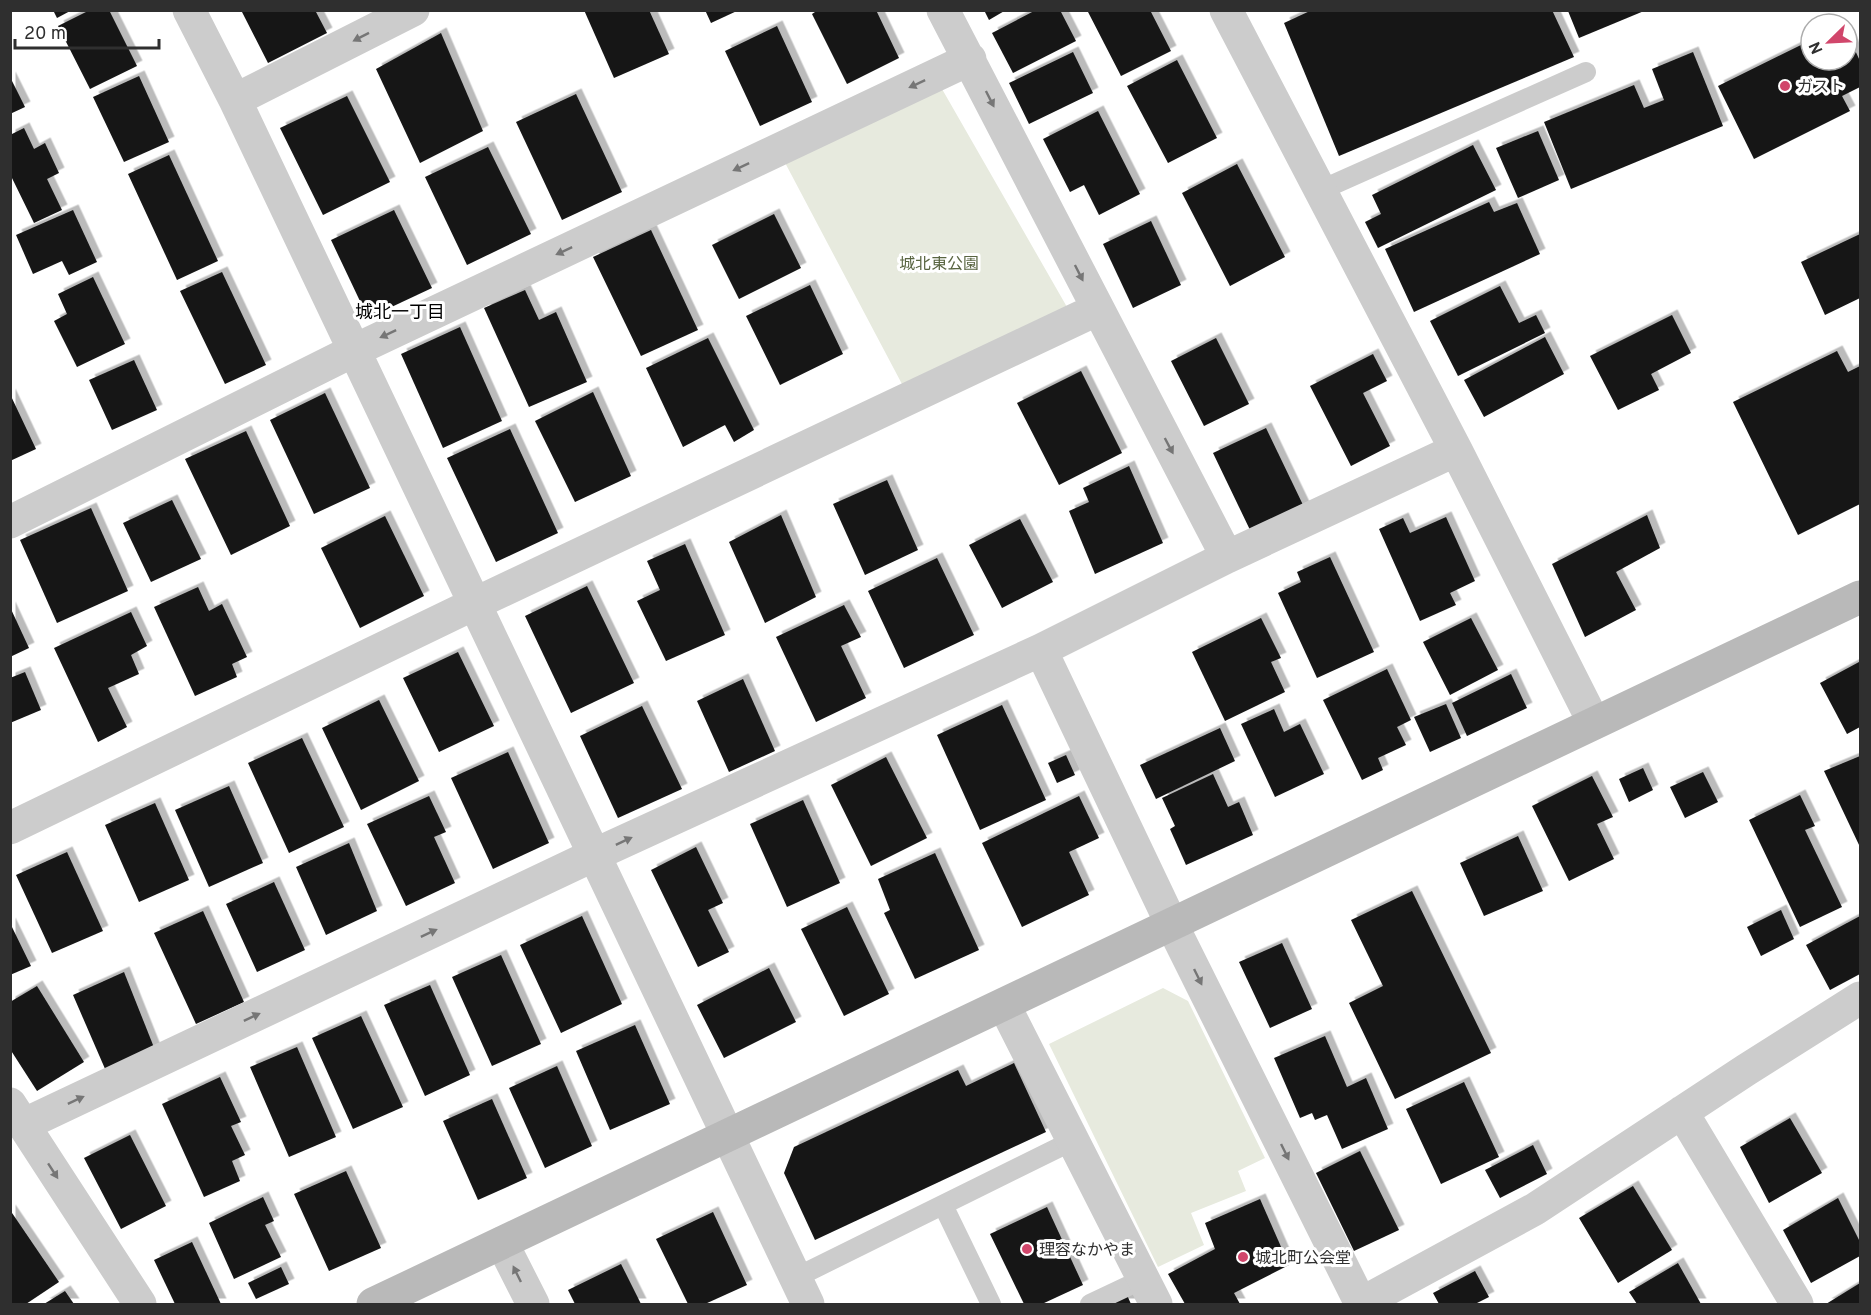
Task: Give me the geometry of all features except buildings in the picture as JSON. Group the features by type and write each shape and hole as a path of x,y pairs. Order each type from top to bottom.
{"street":[{"path":"189,10 235,100 801,1291"},
{"path":"235,100 413,10"},
{"path":"943,10 1227,557"},
{"path":"1226,10 1456,450 1594,723"},
{"path":"10,522 353,351 970,59"},
{"path":"10,828 474,604 1098,309"},
{"path":"140,1305 17,1115 594,855 1041,650 1227,557 1456,450"},
{"path":"373,1305 1860,597"},
{"path":"1041,650 1172,925 1360,1304 1535,1209 1860,998"},
{"path":"1004,1005 1149,1292"},
{"path":"1682,1112 1797,1305"},
{"path":"502,1243 533,1305"}],"lane":[{"path":"1321,190 1586,72"},
{"path":"801,1291 943,1205 1072,1142"},
{"path":"943,1205 991,1305"},
{"path":"1090,1305 1149,1292"}],"green space":[{"name":"城北東公園","path":"938,82 1067,307 903,386 782,157"},
{"path":"1163,988 1188,1001 1265,1158 1238,1171 1246,1191 1191,1213 1204,1245 1158,1267 1049,1044"}],"place":[{"name":"ガスト","path":"1785,86"},
{"name":"理容なかやま","path":"1027,1249"},
{"name":"城北町公会堂","path":"1243,1257"}],"district":[{"name":"城北一丁目","path":"400,312"}]}
